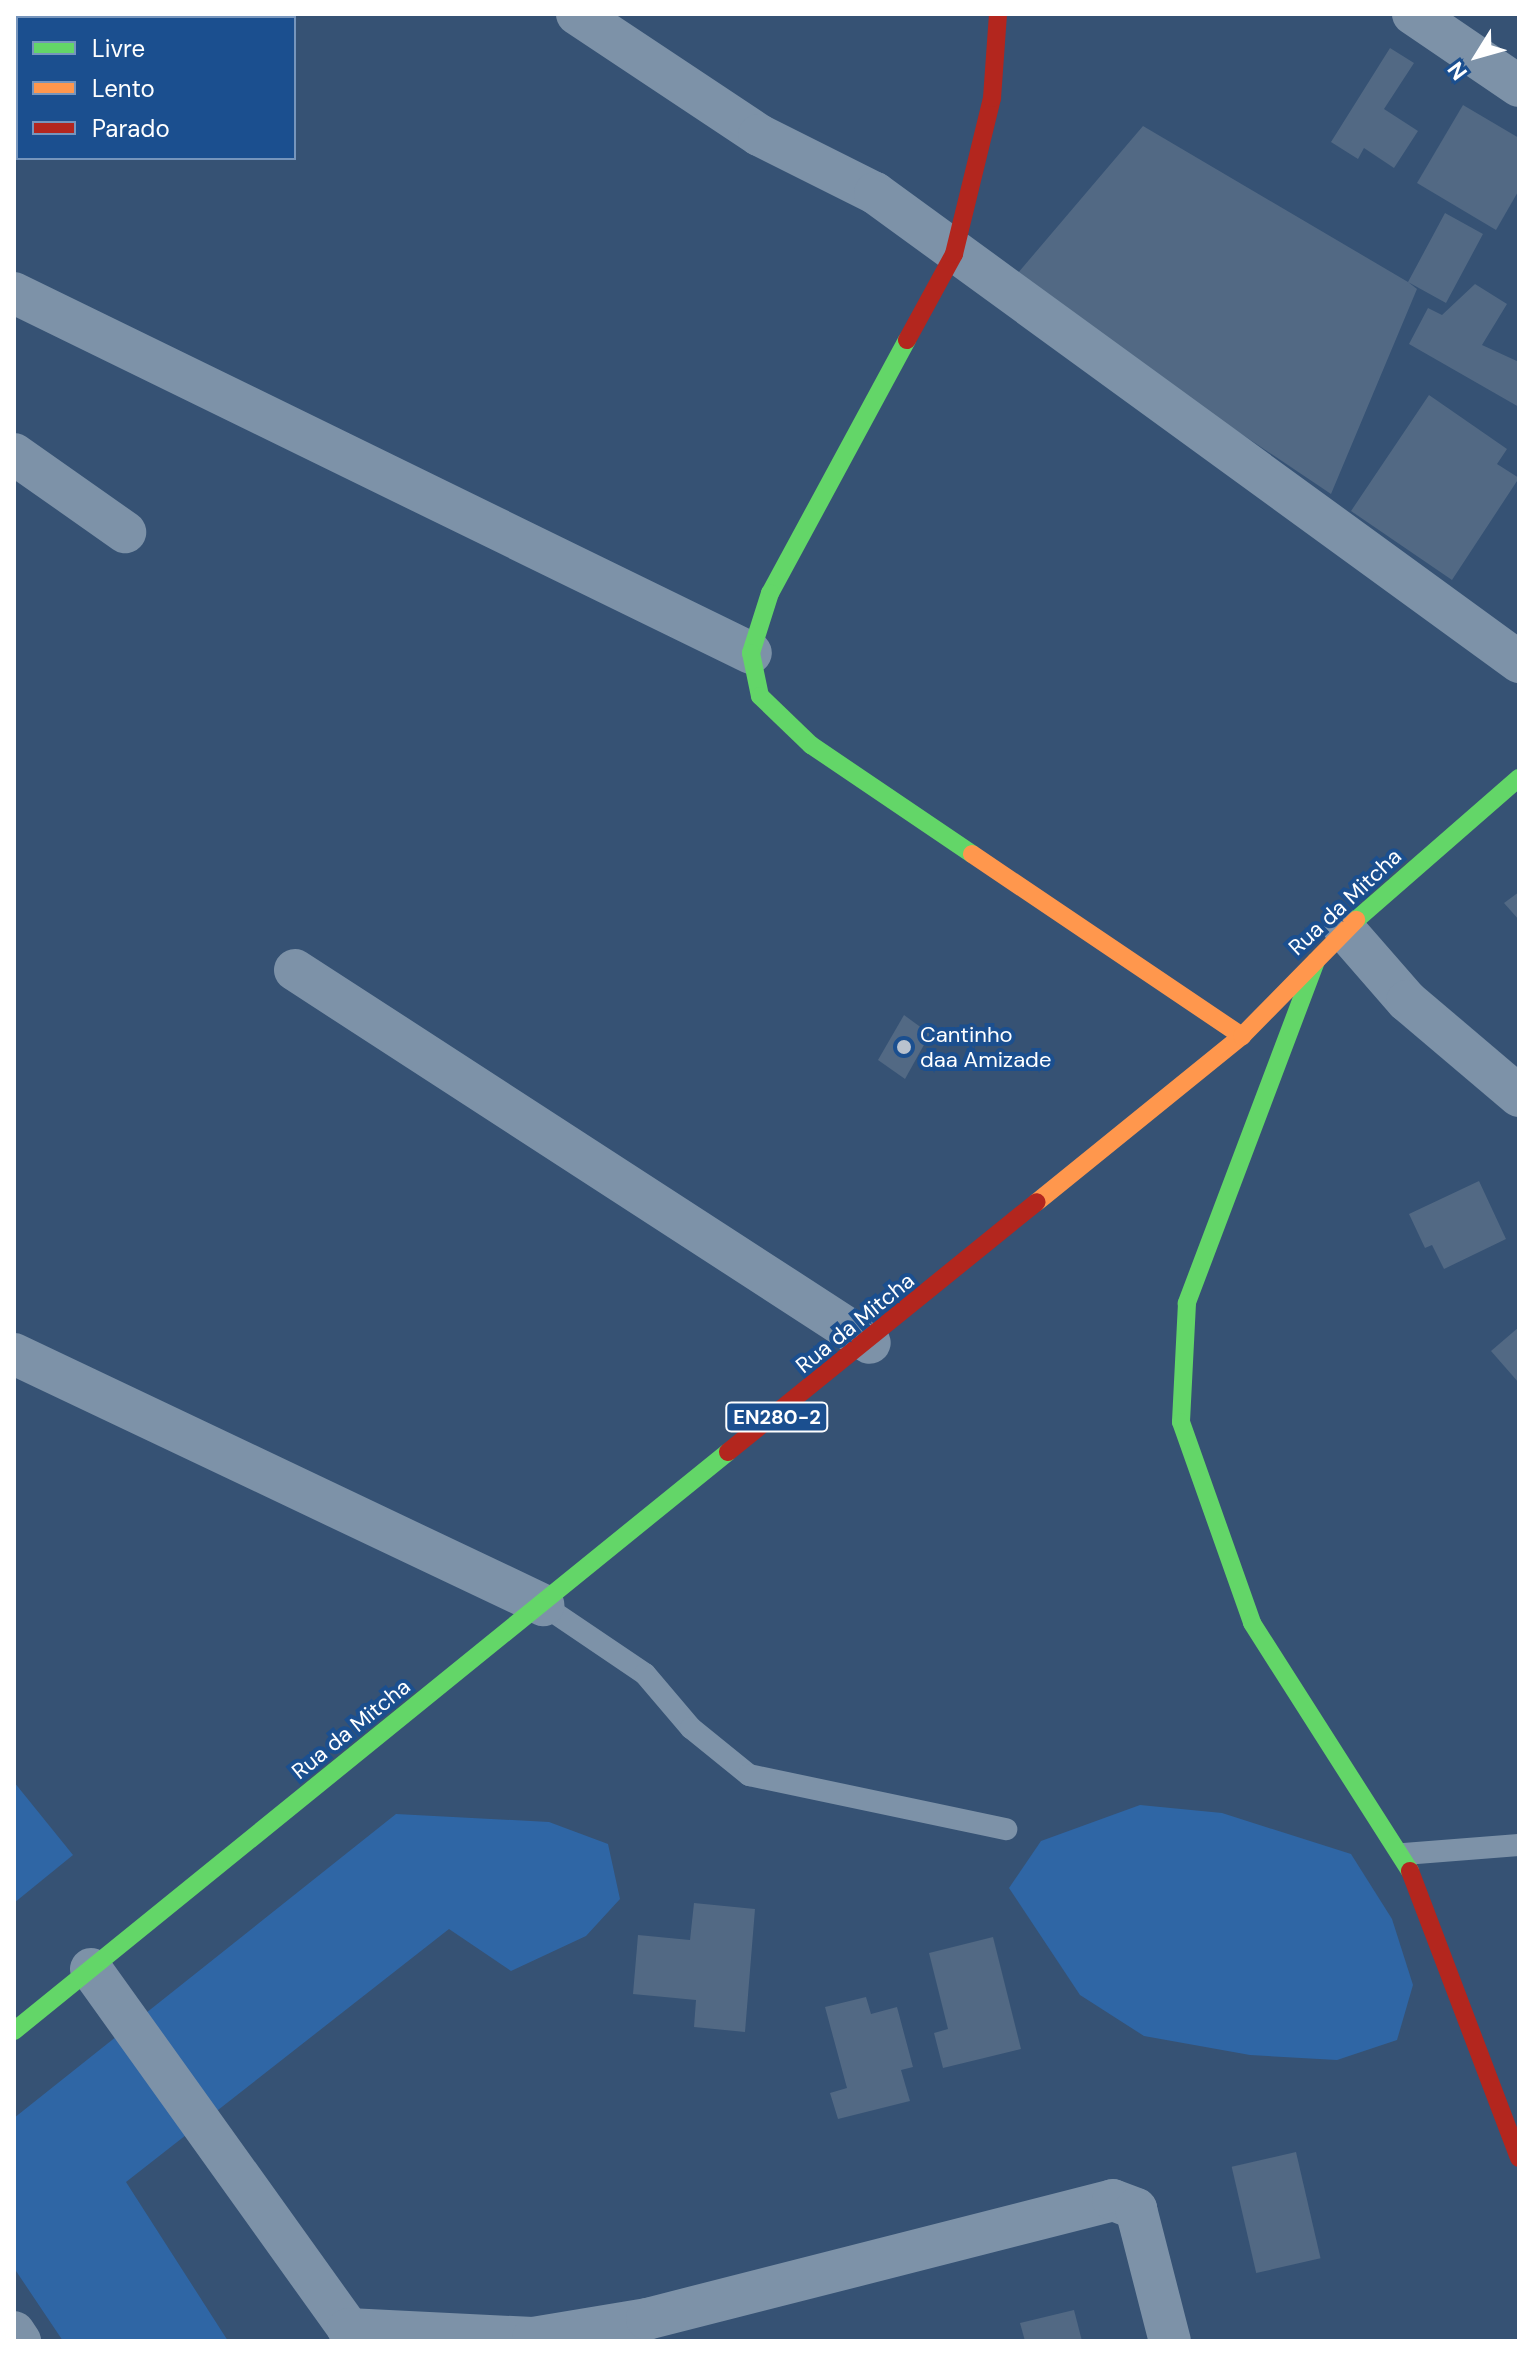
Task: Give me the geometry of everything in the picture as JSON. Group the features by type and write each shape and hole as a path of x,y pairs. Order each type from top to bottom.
{"street":[{"path":"577,14 759,135 875,193 954,254 1519,662"},
{"path":"998,14 992,98 954,254 770,593 751,653 760,696 811,745 1242,1036"},
{"path":"1413,14 1519,86"},
{"path":"14,293 751,653"},
{"path":"14,454 125,532"},
{"name":"Rua da Mitcha","path":"14,2031 870,1343 1242,1036 1345,930 1519,778"},
{"path":"1345,930 1407,1001 1519,1096"},
{"path":"1316,961 1187,1303 1181,1422 1252,1623 1404,1854 1519,2158"},
{"path":"295,970 870,1343"},
{"path":"14,1354 543,1605"},
{"path":"91,1969 353,2335 533,2338 647,2319 1113,2200 1136,2209 1170,2341"},
{"path":"14,2332 20,2341"}],"lane":[{"path":"543,1605 645,1674 691,1728 749,1775 1006,1829"},
{"path":"1404,1854 1519,1845"}],"shaded area":[{"path":"14,1782 73,1855 14,1903"},
{"path":"1140,1805 1222,1813 1351,1854 1392,1919 1413,1985 1397,2040 1337,2060 1250,2055 1144,2036 1080,1995 1009,1888 1041,1841"},
{"path":"396,1814 549,1822 608,1844 620,1899 586,1936 511,1971 449,1929 126,2182 228,2341 63,2341 14,2268 14,2118"}],"building":[{"path":"1390,48 1414,63 1384,109 1418,131 1394,168 1364,148 1358,159 1331,142"},
{"path":"1463,105 1519,138 1519,190 1496,230 1417,183"},
{"path":"1143,126 1417,289 1331,494 1012,280"},
{"path":"1445,213 1483,234 1446,303 1408,282"},
{"path":"1475,284 1507,304 1482,345 1519,362 1519,407 1409,344 1428,308 1442,315"},
{"path":"1429,395 1507,449 1497,464 1519,478 1452,580 1351,511"},
{"path":"1519,892 1519,920 1504,903"},
{"name":"Cantinho daa Amizade","path":"904,1015 930,1034 905,1079 878,1060"},
{"path":"1479,1181 1506,1239 1444,1269 1432,1245 1425,1248 1409,1214"},
{"path":"1519,1327 1519,1383 1491,1351"},
{"path":"694,1903 755,1909 745,2032 694,2027 696,2000 633,1994 638,1935 690,1940"},
{"path":"993,1937 1021,2049 943,2068 934,2033 948,2029 929,1953"},
{"path":"866,1997 871,2014 897,2007 913,2067 901,2070 910,2101 838,2119 830,2093 847,2088 825,2007"},
{"path":"1296,2152 1321,2258 1256,2273 1232,2167"},
{"path":"1074,2310 1082,2341 1025,2341 1020,2323"}],"traffic: fast":[{"path":"907,340 770,593 751,653 760,696 811,745 972,854"},
{"path":"1356,920 1519,778"},
{"path":"1316,961 1187,1303 1181,1422 1252,1623 1410,1871"},
{"path":"14,2031 728,1452"}],"traffic: slow":[{"path":"972,854 1242,1036"},
{"path":"1037,1202 1242,1036 1356,920"}],"traffic: jam":[{"path":"907,340 954,254 992,98 998,14"},
{"path":"728,1452 1037,1202"},
{"path":"1410,1871 1519,2158"}],"place":[{"name":"Cantinho daa Amizade","path":"904,1047"}]}
